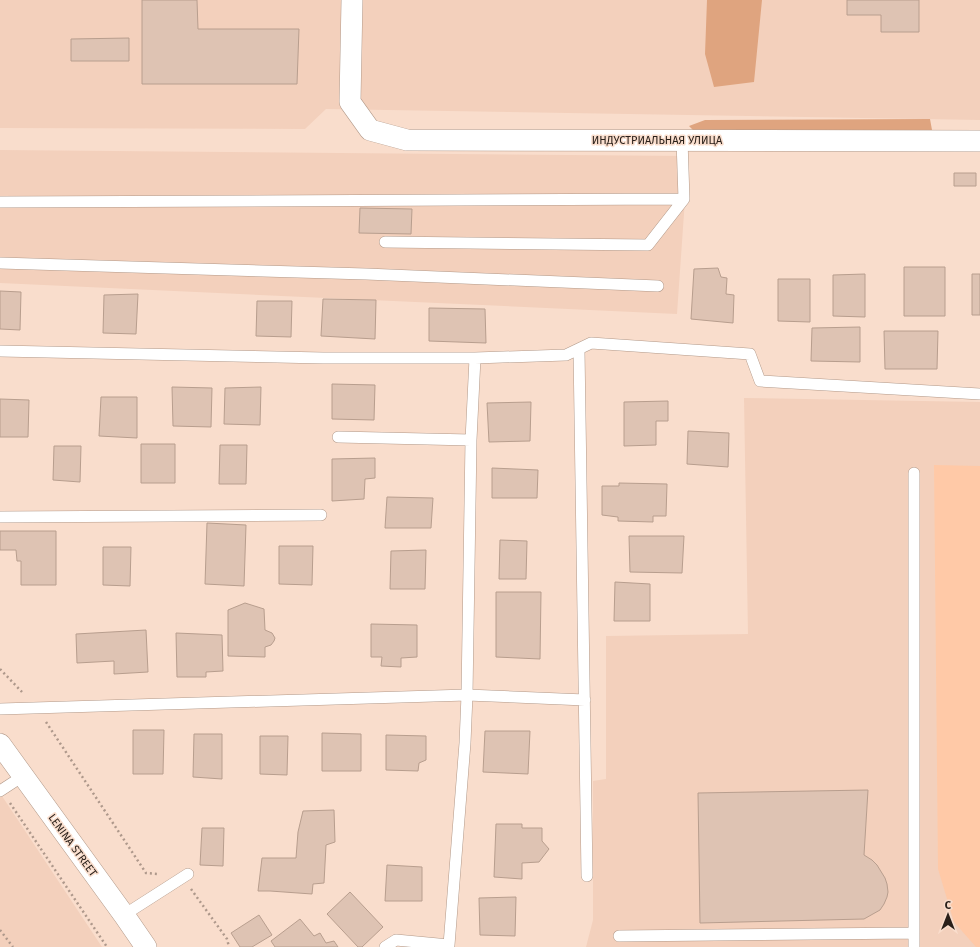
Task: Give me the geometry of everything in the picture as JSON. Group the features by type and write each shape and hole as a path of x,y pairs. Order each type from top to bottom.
{"street":[{"name":"ИНДУСТРИАЛЬНАЯ УЛИЦА","path":"352,0 350,102 370,130 407,140 980,141"},
{"name":"LENINA STREET","path":"0,744 146,947"}],"lane":[{"path":"385,242 648,245 684,199 682,140"},
{"path":"0,202 684,199"},
{"path":"0,263 366,274 658,286"},
{"path":"0,351 323,358 475,358 566,355 591,343 750,354 760,381 980,394"},
{"path":"579,350 587,876"},
{"path":"385,947 396,940 449,945 466,743 471,440 475,358"},
{"path":"338,437 471,440"},
{"path":"914,473 914,947"},
{"path":"0,517 321,515"},
{"path":"0,709 467,695 585,700"},
{"path":"4,795 23,776"},
{"path":"124,915 185,876"},
{"path":"619,936 914,933"}],"path":[{"path":"0,669 36,708 146,873"},
{"path":"4,795 107,947"},
{"path":"185,876 226,939 229,947"},
{"path":"0,930 13,947"}],"shaded area":[{"path":"0,0 980,0 980,120 326,109 305,129 0,128"},
{"path":"707,0 762,0 754,82 714,87 705,54"},
{"path":"930,119 932,130 698,135 689,126 705,120"},
{"path":"0,150 688,156 677,314 0,283"},
{"path":"744,398 980,402 980,947 586,947 593,920 593,781 606,779 606,636 748,634"},
{"path":"934,465 980,466 980,947 976,947 954,922 938,869"},
{"path":"0,793 102,947 0,947"}],"building":[{"path":"142,0 197,0 198,29 299,29 297,84 142,84"},
{"path":"847,0 919,0 919,32 881,32 881,15 847,15"},
{"path":"129,38 129,61 71,61 71,39"},
{"path":"954,173 976,173 976,186 954,186"},
{"path":"360,208 412,209 411,234 359,233"},
{"path":"904,267 945,267 945,316 904,316"},
{"path":"718,268 721,277 727,278 726,294 734,295 733,323 691,319 694,269"},
{"path":"865,274 865,317 833,316 833,275"},
{"path":"972,274 980,274 980,315 972,315"},
{"path":"778,279 810,279 810,322 778,321"},
{"path":"0,291 21,292 20,330 0,329"},
{"path":"138,294 136,334 103,333 104,295"},
{"path":"323,299 376,300 375,339 321,336"},
{"path":"257,301 292,301 291,337 256,336"},
{"path":"429,308 485,309 486,343 429,341"},
{"path":"860,327 860,362 811,361 812,328"},
{"path":"884,331 938,331 937,369 885,369"},
{"path":"332,384 375,385 374,420 332,419"},
{"path":"172,387 212,388 211,427 173,426"},
{"path":"261,387 260,425 224,424 225,388"},
{"path":"101,397 137,397 137,438 99,436"},
{"path":"0,399 29,400 28,437 0,437"},
{"path":"668,401 668,421 656,421 656,445 624,446 624,402"},
{"path":"531,402 530,441 489,442 487,403"},
{"path":"688,431 729,433 728,467 687,464"},
{"path":"141,444 175,444 175,483 141,483"},
{"path":"220,445 247,445 246,484 219,484"},
{"path":"54,446 81,446 80,482 53,480"},
{"path":"375,458 375,478 365,479 364,499 332,501 332,459"},
{"path":"492,468 538,470 537,498 492,498"},
{"path":"619,483 667,484 666,516 653,516 653,522 618,521 618,517 602,515 602,486 619,486"},
{"path":"387,497 433,498 431,528 385,528"},
{"path":"207,523 246,525 244,586 205,584"},
{"path":"0,531 56,531 56,585 21,585 21,561 17,561 16,550 0,550"},
{"path":"629,536 684,536 682,573 630,572"},
{"path":"500,540 527,541 526,579 499,579"},
{"path":"279,546 313,546 312,585 279,584"},
{"path":"103,547 131,547 130,586 103,585"},
{"path":"426,550 425,589 390,589 391,551"},
{"path":"615,582 650,584 650,621 614,621"},
{"path":"496,592 541,592 540,659 496,657"},
{"path":"245,603 264,609 265,630 272,633 275,638 271,645 265,647 265,657 228,656 228,610"},
{"path":"371,624 417,625 417,657 401,658 401,667 381,666 382,657 371,657"},
{"path":"146,630 148,672 114,674 114,661 77,663 76,634"},
{"path":"176,633 222,635 223,671 206,672 206,677 177,677"},
{"path":"133,730 164,730 163,774 133,774"},
{"path":"485,731 530,731 528,774 483,772"},
{"path":"322,733 361,734 361,771 322,771"},
{"path":"194,734 222,734 222,779 193,777"},
{"path":"386,735 426,736 426,760 419,763 418,771 386,770"},
{"path":"260,736 288,736 287,775 260,774"},
{"path":"868,790 864,855 877,865 887,884 887,897 880,910 864,919 700,923 698,793"},
{"path":"334,810 335,842 326,845 324,883 313,884 312,894 258,891 262,858 296,858 298,832 303,811"},
{"path":"496,824 522,824 522,828 542,828 542,841 549,849 539,862 522,863 522,879 494,877"},
{"path":"202,828 224,828 223,866 200,865"},
{"path":"387,865 422,867 422,901 385,901"},
{"path":"350,892 383,927 362,947 358,947 327,914"},
{"path":"516,897 515,936 480,935 479,898"},
{"path":"259,915 272,935 252,947 240,947 231,933"},
{"path":"300,919 314,936 320,933 326,943 334,941 338,947 275,947 271,941"}]}
